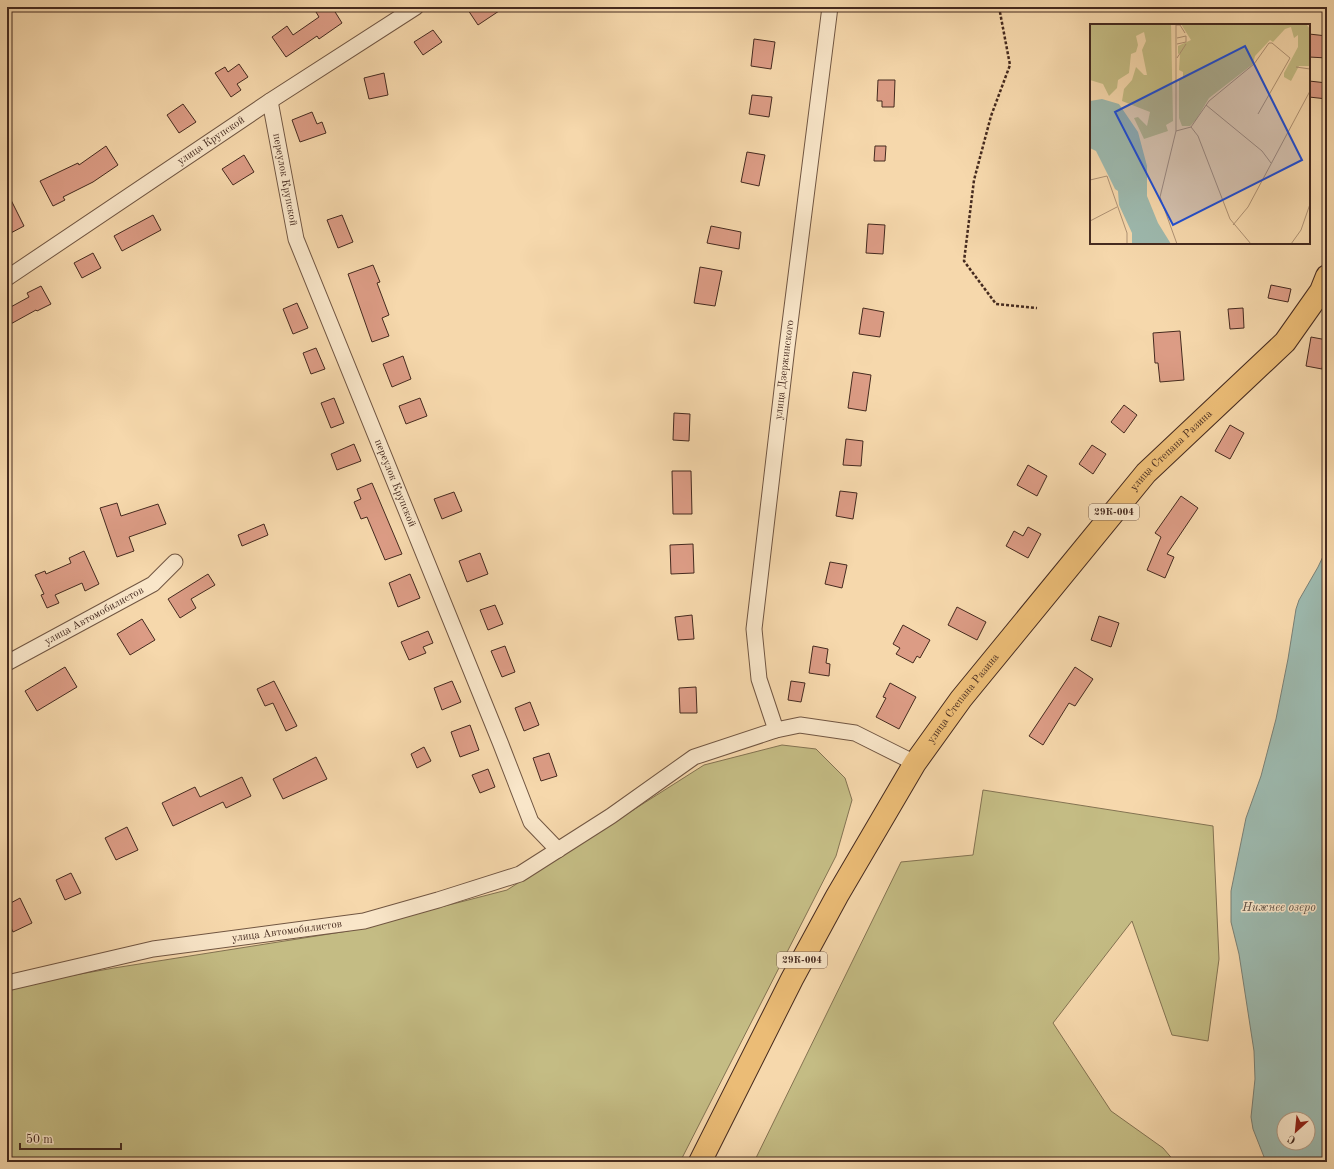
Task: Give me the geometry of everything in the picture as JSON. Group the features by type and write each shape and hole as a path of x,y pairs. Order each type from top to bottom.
{"main road":[{"name":"улица Степана Разина","path":"915,763 961,699 1146,473 1285,342 1321,291 1327,276"},
{"name":"29К-004","path":"700,1162 796,972 837,896 915,763"}],"street":[{"name":"улица Крупской","path":"7,278 270,101 416,7"},
{"name":"улица Дзержинского","path":"776,730 759,679 754,628 787,347 830,7"},
{"name":"переулок Крупской","path":"270,101 296,239 531,822 558,850"},
{"name":"улица Автомобилистов","path":"7,663 153,584 176,562"},
{"name":"улица Автомобилистов","path":"7,983 153,949 364,921 438,900 520,874 611,816 694,756 776,730 800,725 855,733 915,763"}],"path":[{"path":"1000,7 1010,65 992,116 974,180 964,262 996,304 1037,308"}],"shaded area":[{"path":"782,745 816,749 845,778 852,800 836,856 680,1162 7,1162 7,987 114,968 348,931 507,890 704,765"},
{"path":"983,790 1213,826 1219,959 1208,1041 1172,1035 1132,921 1053,1023 1111,1111 1163,1148 1175,1162 754,1162 901,862 973,855"}],"water":[{"name":"Нижнее озеро","path":"1327,548 1327,1162 1266,1162 1253,1129 1251,1117 1255,1079 1254,1051 1239,954 1231,922 1231,891 1246,818 1261,776 1276,719 1296,609 1299,600"}],"building":[{"path":"323,7 332,7 342,23 319,39 317,36 286,57 272,37 287,26 293,35 319,17 316,12"},
{"path":"466,7 505,7 478,25"},
{"path":"433,30 442,42 423,55 414,42"},
{"path":"1310,34 1327,36 1327,58 1310,57"},
{"path":"754,39 775,42 771,69 751,66"},
{"path":"239,64 248,77 237,84 241,90 231,97 215,73 225,67 228,72"},
{"path":"384,73 388,95 369,99 364,78"},
{"path":"878,80 895,80 894,107 882,107 882,101 877,101"},
{"path":"1310,81 1327,83 1327,99 1310,97"},
{"path":"752,95 772,97 769,117 749,114"},
{"path":"183,104 196,122 179,133 167,115"},
{"path":"312,112 317,124 322,122 326,133 300,142 292,120"},
{"path":"106,146 118,165 93,182 63,197 65,200 53,206 40,181 78,163 79,165"},
{"path":"875,146 886,146 885,161 874,161"},
{"path":"747,152 765,155 759,186 741,182"},
{"path":"244,155 254,172 233,185 222,169"},
{"path":"7,192 24,226 7,235"},
{"path":"153,215 161,230 122,251 114,236"},
{"path":"342,215 353,242 338,248 327,220"},
{"path":"868,224 885,225 883,254 866,253"},
{"path":"711,226 741,232 739,249 707,243"},
{"path":"93,253 101,268 82,278 74,263"},
{"path":"373,265 380,282 377,283 389,315 382,318 389,336 372,342 348,274"},
{"path":"700,267 722,271 715,306 694,303"},
{"path":"1271,285 1291,289 1288,302 1268,298"},
{"path":"41,286 51,304 37,311 36,310 7,326 7,309 29,297 27,293"},
{"path":"297,303 308,328 293,334 283,309"},
{"path":"863,308 884,312 880,337 859,334"},
{"path":"1243,308 1244,328 1230,329 1228,309"},
{"path":"1180,331 1184,380 1160,382 1158,363 1155,363 1153,333"},
{"path":"1311,337 1327,340 1322,369 1306,366"},
{"path":"316,348 325,369 311,374 303,353"},
{"path":"403,356 411,379 392,387 383,364"},
{"path":"853,372 871,375 866,411 848,408"},
{"path":"334,398 344,423 331,428 321,403"},
{"path":"420,398 427,416 406,424 399,406"},
{"path":"1124,405 1137,415 1124,433 1111,422"},
{"path":"674,413 690,414 689,441 673,440"},
{"path":"1230,425 1244,433 1230,459 1215,451"},
{"path":"846,439 863,441 861,466 843,465"},
{"path":"354,444 361,461 337,470 331,454"},
{"path":"1092,445 1106,454 1093,474 1079,464"},
{"path":"1028,465 1047,476 1037,496 1017,485"},
{"path":"672,471 691,471 692,514 673,514"},
{"path":"372,483 402,554 385,560 367,517 361,519 354,502 361,499 357,489"},
{"path":"840,491 857,493 853,519 836,516"},
{"path":"454,492 462,511 442,519 434,499"},
{"path":"1181,496 1198,508 1167,554 1174,557 1165,578 1147,570 1161,537 1155,533"},
{"path":"117,503 121,516 158,504 166,524 129,537 134,551 117,557 100,508"},
{"path":"264,524 268,535 242,546 238,535"},
{"path":"1028,527 1041,534 1028,558 1006,546 1014,531 1023,536"},
{"path":"693,544 694,573 671,574 670,545"},
{"path":"84,551 99,584 85,591 82,583 55,595 59,603 47,608 41,595 44,594 35,575 45,571 46,574 71,563 69,558"},
{"path":"480,553 488,574 467,582 459,561"},
{"path":"830,562 847,565 842,588 825,584"},
{"path":"208,574 215,585 191,599 196,608 180,618 168,599"},
{"path":"410,574 420,598 398,607 389,583"},
{"path":"495,605 503,624 488,630 480,610"},
{"path":"957,607 986,622 977,640 948,625"},
{"path":"692,615 694,639 678,640 675,617"},
{"path":"1099,616 1119,623 1111,647 1091,640"},
{"path":"142,619 155,640 130,655 117,634"},
{"path":"903,625 930,640 920,658 917,656 913,663 896,654 900,648 893,644"},
{"path":"428,631 433,643 423,647 426,653 409,660 401,642"},
{"path":"505,646 515,672 502,677 491,651"},
{"path":"813,646 828,649 826,663 830,664 829,676 809,673"},
{"path":"65,667 77,687 37,711 25,691"},
{"path":"1075,667 1093,679 1075,706 1069,703 1043,745 1029,736"},
{"path":"274,681 297,726 286,731 273,703 265,706 257,689"},
{"path":"452,681 461,702 442,710 434,688"},
{"path":"791,681 805,683 801,702 788,700"},
{"path":"890,683 916,697 899,729 876,717 886,698 883,697"},
{"path":"696,687 697,713 680,713 679,688"},
{"path":"530,702 539,725 524,731 515,708"},
{"path":"470,725 479,750 460,757 451,732"},
{"path":"424,747 431,761 417,768 411,754"},
{"path":"549,753 557,776 541,781 533,758"},
{"path":"316,757 327,779 283,799 273,779"},
{"path":"488,769 495,787 480,793 472,775"},
{"path":"242,777 251,796 226,808 223,802 173,826 162,803 195,787 200,797"},
{"path":"127,827 138,850 116,860 105,838"},
{"path":"71,873 81,893 65,900 56,880"},
{"path":"20,898 32,923 13,932 7,919 7,905"}]}
